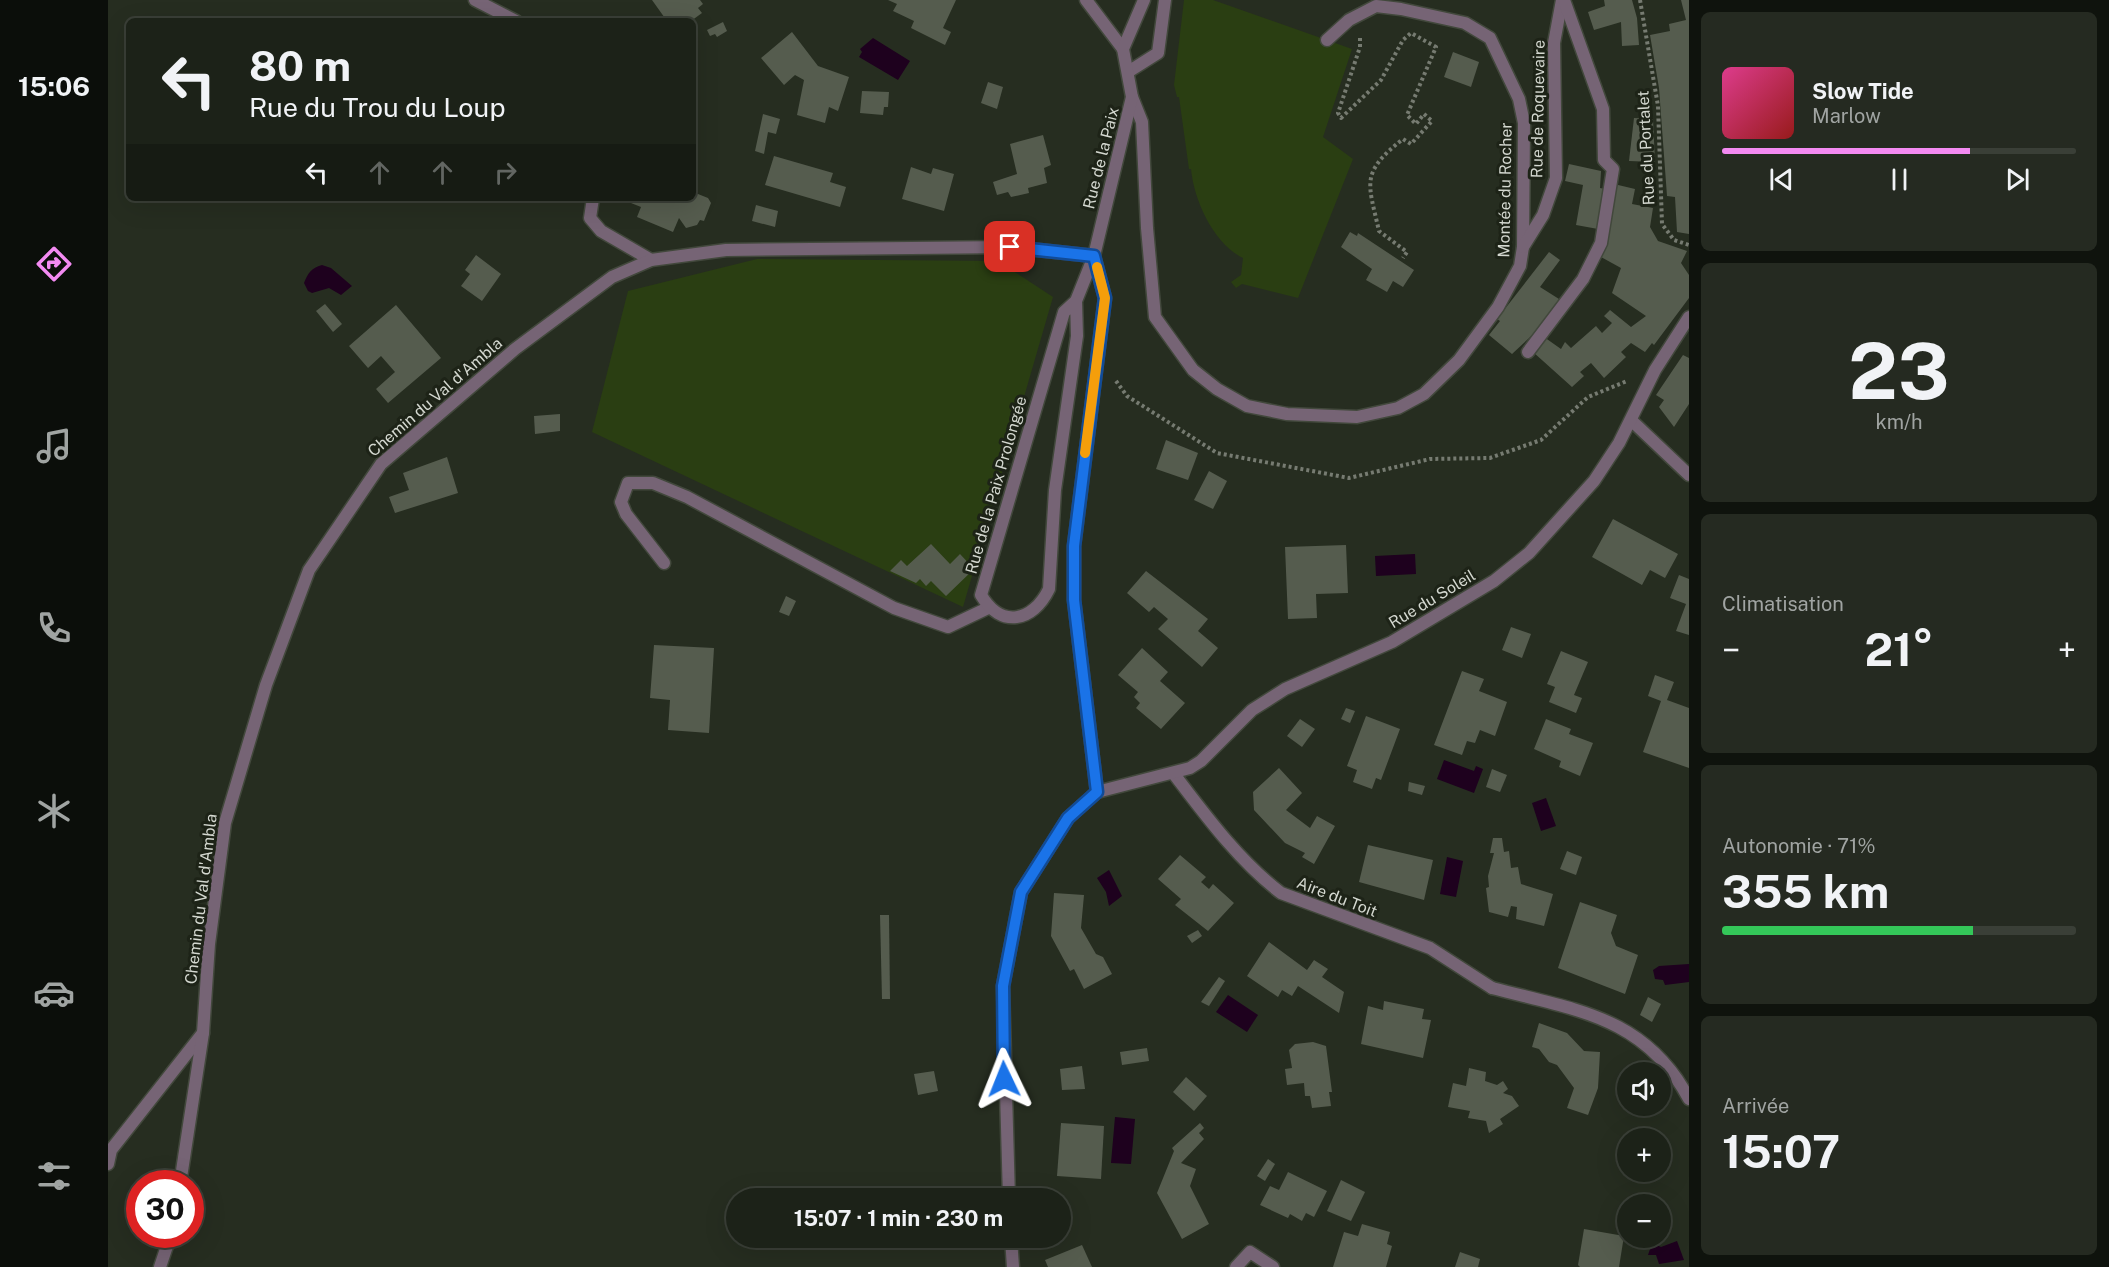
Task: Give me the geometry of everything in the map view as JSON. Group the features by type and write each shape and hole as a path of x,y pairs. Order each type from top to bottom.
{"street":[{"path":"475,0 510,18"},
{"path":"1086,0 1123,49 1144,0"},
{"path":"1128,72 1158,53 1165,0"},
{"name":"Rue de Roquevaire","path":"1523,247 1543,215 1556,178 1554,43 1563,0"},
{"name":"Rue de Roquevaire","path":"1528,352 1583,279 1601,243 1614,169 1604,160 1603,109 1563,0"},
{"name":"Montée du Rocher","path":"1132,97 1142,122 1147,228 1155,318 1193,370 1217,389 1248,406 1309,416 1357,417 1398,408 1424,394 1459,360 1498,308 1520,266 1523,247 1524,123 1519,99 1490,38 1466,23 1376,6 1337,29 1327,40"},
{"name":"Rue de la Paix","path":"1094,256 1132,97 1123,49"},
{"path":"593,201 590,218 601,231 651,260"},
{"name":"Chemin du Val d'Ambla","path":"182,1170 203,1033 209,944 225,823 266,685 309,570 381,464 514,349 612,277 651,260 726,250 1010,247 1094,256"},
{"path":"1009,1188 1003,986 1021,892 1068,818 1097,792 1074,600 1074,557 1105,298 1094,256"},
{"name":"Rue de la Paix Prolongée","path":"1076,302 1064,312 981,595 988,608 1000,615 1014,618 1029,613 1043,601 1049,589 1055,490 1077,336 1076,302 1094,256"},
{"name":"Rue du Soleil","path":"1097,792 1174,774 1201,761 1251,710 1285,688 1392,642 1494,582 1558,523 1594,481 1632,421 1655,370 1689,317"},
{"path":"1632,421 1689,475"},
{"path":"664,563 626,514 621,502 628,483 653,483 687,497 894,608 948,627 988,608"},
{"name":"Aire du Toit","path":"1174,774 1210,821 1264,880 1281,893 1430,948 1492,988 1599,1016 1641,1040 1676,1075 1689,1099"},
{"path":"108,1164 111,1150 203,1033"},
{"path":"160,1267 166,1248"},
{"path":"1012,1248 1013,1267"},
{"path":"1236,1267 1250,1252 1273,1267"}],"path":[{"name":"Rue du Portalet","path":"1640,0 1658,106 1662,224 1674,240 1689,245"},
{"path":"1361,13 1360,47 1338,113 1341,118 1381,80 1403,40 1411,33 1436,47 1407,115 1416,124 1424,114 1432,121 1411,144 1404,140 1375,164 1368,183 1379,231 1407,252 1403,258"}],"green space":[{"path":"1184,0 1213,0 1352,49 1323,137 1353,159 1298,298 1242,284 1236,288 1231,282 1241,275 1243,258 1223,243 1201,208 1191,169 1189,169 1179,97 1177,97 1174,85"},
{"path":"757,259 998,261 1053,297 963,607 592,432 628,291"}],"shaded area":[{"path":"873,38 910,61 898,80 859,57 862,52 860,49"},
{"path":"322,265 331,268 352,286 341,295 329,288 312,293 308,291 304,283 307,276 313,269"},
{"path":"1415,554 1416,574 1376,576 1375,556"},
{"path":"1444,760 1474,771 1476,766 1483,769 1474,793 1437,779"},
{"path":"1546,798 1556,826 1541,831 1532,803"},
{"path":"1447,857 1463,861 1456,897 1440,894"},
{"path":"1109,870 1122,896 1109,906 1106,892 1097,878"},
{"path":"1689,964 1689,982 1665,985 1663,980 1655,979 1653,970 1659,966"},
{"path":"1228,995 1258,1015 1247,1032 1216,1012"},
{"path":"1115,1117 1135,1119 1131,1164 1111,1163"},
{"path":"1677,1241 1684,1260 1659,1264 1656,1255 1648,1255 1650,1248 1671,1248 1671,1243"}],"building":[{"path":"652,0 700,0 703,4 698,8 702,13 695,18 665,18"},
{"path":"888,0 956,0 943,28 951,32 945,45 911,28 914,21 893,11 897,4"},
{"path":"1604,0 1632,0 1637,18 1639,45 1622,46 1621,22 1594,30 1588,12 1605,6"},
{"path":"1681,0 1689,0 1689,234 1677,232 1675,197 1667,196 1659,88 1650,35 1670,31 1669,24 1686,20"},
{"path":"723,22 727,31 717,37 715,34 710,36 707,30"},
{"path":"792,32 818,66 849,77 838,111 829,107 825,123 797,115 804,80 795,75 784,85 761,58"},
{"path":"1453,52 1479,62 1471,87 1444,77"},
{"path":"988,82 1003,87 997,109 981,103"},
{"path":"862,91 889,92 888,107 884,107 883,115 860,113"},
{"path":"763,114 780,119 776,134 768,132 764,154 755,151"},
{"path":"1634,118 1653,119 1655,162 1629,161"},
{"path":"1043,135 1051,165 1044,168 1047,183 1028,188 1029,193 1011,197 1008,192 997,195 993,182 1017,174 1010,144"},
{"path":"774,156 833,173 830,182 846,187 840,207 765,185"},
{"path":"1569,164 1601,171 1600,188 1605,189 1598,229 1576,225 1583,185 1565,181"},
{"path":"911,167 931,174 933,168 954,174 944,211 902,199"},
{"path":"1614,184 1635,189 1632,204 1653,208 1650,227 1658,241 1687,251 1681,263 1689,275 1689,298 1654,345 1652,343 1645,352 1631,343 1621,352 1626,357 1604,378 1591,363 1580,372 1584,376 1572,387 1533,352 1544,337 1561,349 1565,342 1571,348 1596,326 1602,333 1612,323 1604,316 1610,310 1631,327 1646,316 1612,293 1621,268 1601,257 1605,246"},
{"path":"696,193 708,198 711,203 704,221 700,220 697,225 686,228 679,218 673,232 637,217 641,207 626,201 696,201"},
{"path":"756,205 778,211 775,227 752,221"},
{"path":"1350,232 1357,236 1358,233 1414,270 1403,287 1393,281 1387,292 1366,280 1372,269 1341,247"},
{"path":"1549,252 1560,260 1540,287 1559,299 1543,325 1512,354 1489,335 1500,321 1497,319"},
{"path":"476,255 501,274 482,301 461,286 470,274 465,270"},
{"path":"325,304 342,324 333,332 316,311"},
{"path":"396,305 441,358 388,403 376,389 395,372 381,356 368,368 349,346"},
{"path":"1683,355 1689,358 1689,404 1674,427 1659,407 1664,400 1656,395"},
{"path":"560,414 560,431 535,434 534,416"},
{"path":"1166,440 1198,453 1188,480 1156,469"},
{"path":"447,457 458,493 395,513 389,497 409,490 403,473"},
{"path":"1209,471 1227,481 1213,509 1194,500"},
{"path":"1613,519 1678,554 1665,578 1650,570 1642,585 1592,557"},
{"path":"931,544 950,564 960,554 974,569 946,596 931,581 926,586 920,579 916,583 890,571 901,560 907,566"},
{"path":"1346,545 1348,593 1316,594 1317,618 1288,619 1285,547"},
{"path":"1146,571 1208,619 1198,631 1218,648 1202,667 1158,629 1168,619 1154,607 1149,612 1127,593"},
{"path":"1679,575 1689,579 1689,635 1676,631 1686,604 1670,598"},
{"path":"786,596 796,601 789,616 779,612"},
{"path":"1511,627 1531,634 1522,658 1502,650"},
{"path":"654,645 714,648 709,733 668,730 670,700 650,698"},
{"path":"1142,648 1168,672 1160,681 1185,703 1161,729 1136,708 1140,703 1134,697 1138,692 1118,675"},
{"path":"1561,651 1588,662 1574,695 1582,698 1576,713 1549,702 1555,687 1547,684"},
{"path":"1462,671 1484,679 1479,691 1507,702 1495,736 1480,730 1475,743 1467,741 1462,755 1434,745"},
{"path":"1655,675 1674,682 1667,700 1689,708 1689,768 1643,752 1661,701 1648,696"},
{"path":"1346,708 1355,711 1350,723 1341,719"},
{"path":"1366,716 1400,729 1381,780 1376,778 1372,789 1353,782 1357,770 1347,766"},
{"path":"1300,719 1315,729 1302,747 1287,736"},
{"path":"1546,719 1571,729 1569,734 1593,743 1580,776 1559,767 1561,761 1534,749"},
{"path":"1279,768 1302,793 1286,810 1310,828 1317,816 1335,826 1314,864 1302,857 1305,853 1285,843 1254,810 1253,792"},
{"path":"1492,769 1507,775 1500,792 1486,787"},
{"path":"1409,782 1425,786 1422,795 1408,791"},
{"path":"1493,838 1502,838 1504,852 1509,851 1511,868 1518,867 1521,884 1553,894 1544,926 1516,919 1517,907 1511,906 1508,917 1489,912 1486,888 1489,887 1488,876 1494,853 1490,853"},
{"path":"1368,845 1433,860 1424,900 1359,882"},
{"path":"1567,851 1582,857 1576,875 1560,869"},
{"path":"1180,855 1206,877 1201,882 1209,889 1213,884 1234,903 1208,931 1175,905 1181,899 1158,879"},
{"path":"1054,893 1084,895 1081,928 1096,954 1103,957 1112,974 1084,989 1074,969 1070,971 1051,936"},
{"path":"1580,902 1617,915 1611,933 1616,946 1638,955 1625,994 1558,968"},
{"path":"880,915 889,915 890,999 882,999"},
{"path":"1198,930 1202,936 1192,943 1187,936"},
{"path":"1269,942 1307,970 1314,960 1328,969 1322,977 1344,992 1339,1013 1298,986 1292,996 1282,990 1278,997 1247,976"},
{"path":"1219,977 1225,981 1209,1006 1201,1002"},
{"path":"1648,997 1661,1004 1652,1022 1640,1015"},
{"path":"1384,1001 1424,1009 1422,1019 1431,1020 1423,1058 1361,1044 1368,1006 1383,1010"},
{"path":"1539,1023 1567,1033 1584,1051 1600,1052 1598,1088 1588,1115 1567,1108 1574,1088 1557,1065 1549,1062 1539,1049 1532,1047"},
{"path":"1313,1042 1326,1046 1332,1092 1329,1092 1331,1106 1312,1108 1310,1096 1305,1096 1304,1083 1287,1085 1285,1069 1292,1068 1289,1050 1295,1044"},
{"path":"1147,1048 1149,1061 1122,1065 1120,1052"},
{"path":"1082,1066 1085,1089 1062,1090 1060,1069"},
{"path":"1469,1068 1486,1072 1485,1081 1497,1085 1503,1081 1508,1089 1503,1093 1512,1096 1519,1106 1500,1119 1503,1124 1489,1133 1486,1121 1468,1118 1470,1111 1448,1107 1453,1083 1466,1086"},
{"path":"934,1071 938,1091 918,1095 914,1074"},
{"path":"1186,1077 1207,1096 1194,1111 1173,1092"},
{"path":"1061,1123 1104,1126 1101,1179 1057,1176"},
{"path":"1200,1123 1204,1128 1199,1133 1204,1139 1181,1163 1196,1169 1190,1186 1209,1224 1182,1239 1157,1193 1174,1151 1172,1148"},
{"path":"1268,1159 1275,1164 1265,1181 1257,1176"},
{"path":"1288,1172 1327,1191 1314,1217 1306,1213 1302,1221 1290,1214 1288,1218 1260,1205 1270,1186 1279,1190"},
{"path":"1341,1180 1365,1192 1351,1221 1327,1211"},
{"path":"1362,1224 1390,1232 1387,1244 1392,1246 1386,1267 1333,1267 1344,1232 1358,1236"},
{"path":"1584,1229 1617,1235 1617,1248 1622,1248 1619,1267 1580,1267 1578,1265"},
{"path":"1082,1245 1092,1267 1048,1267 1045,1260"},
{"path":"1460,1252 1480,1259 1478,1267 1455,1267"}],"slow traffic":[{"path":"1085,453 1105,298 1097,267"}],"route":[{"path":"1004,1079 1003,986 1021,892 1068,818 1097,792 1074,600 1074,546 1105,298 1094,256 1010,247"}]}
